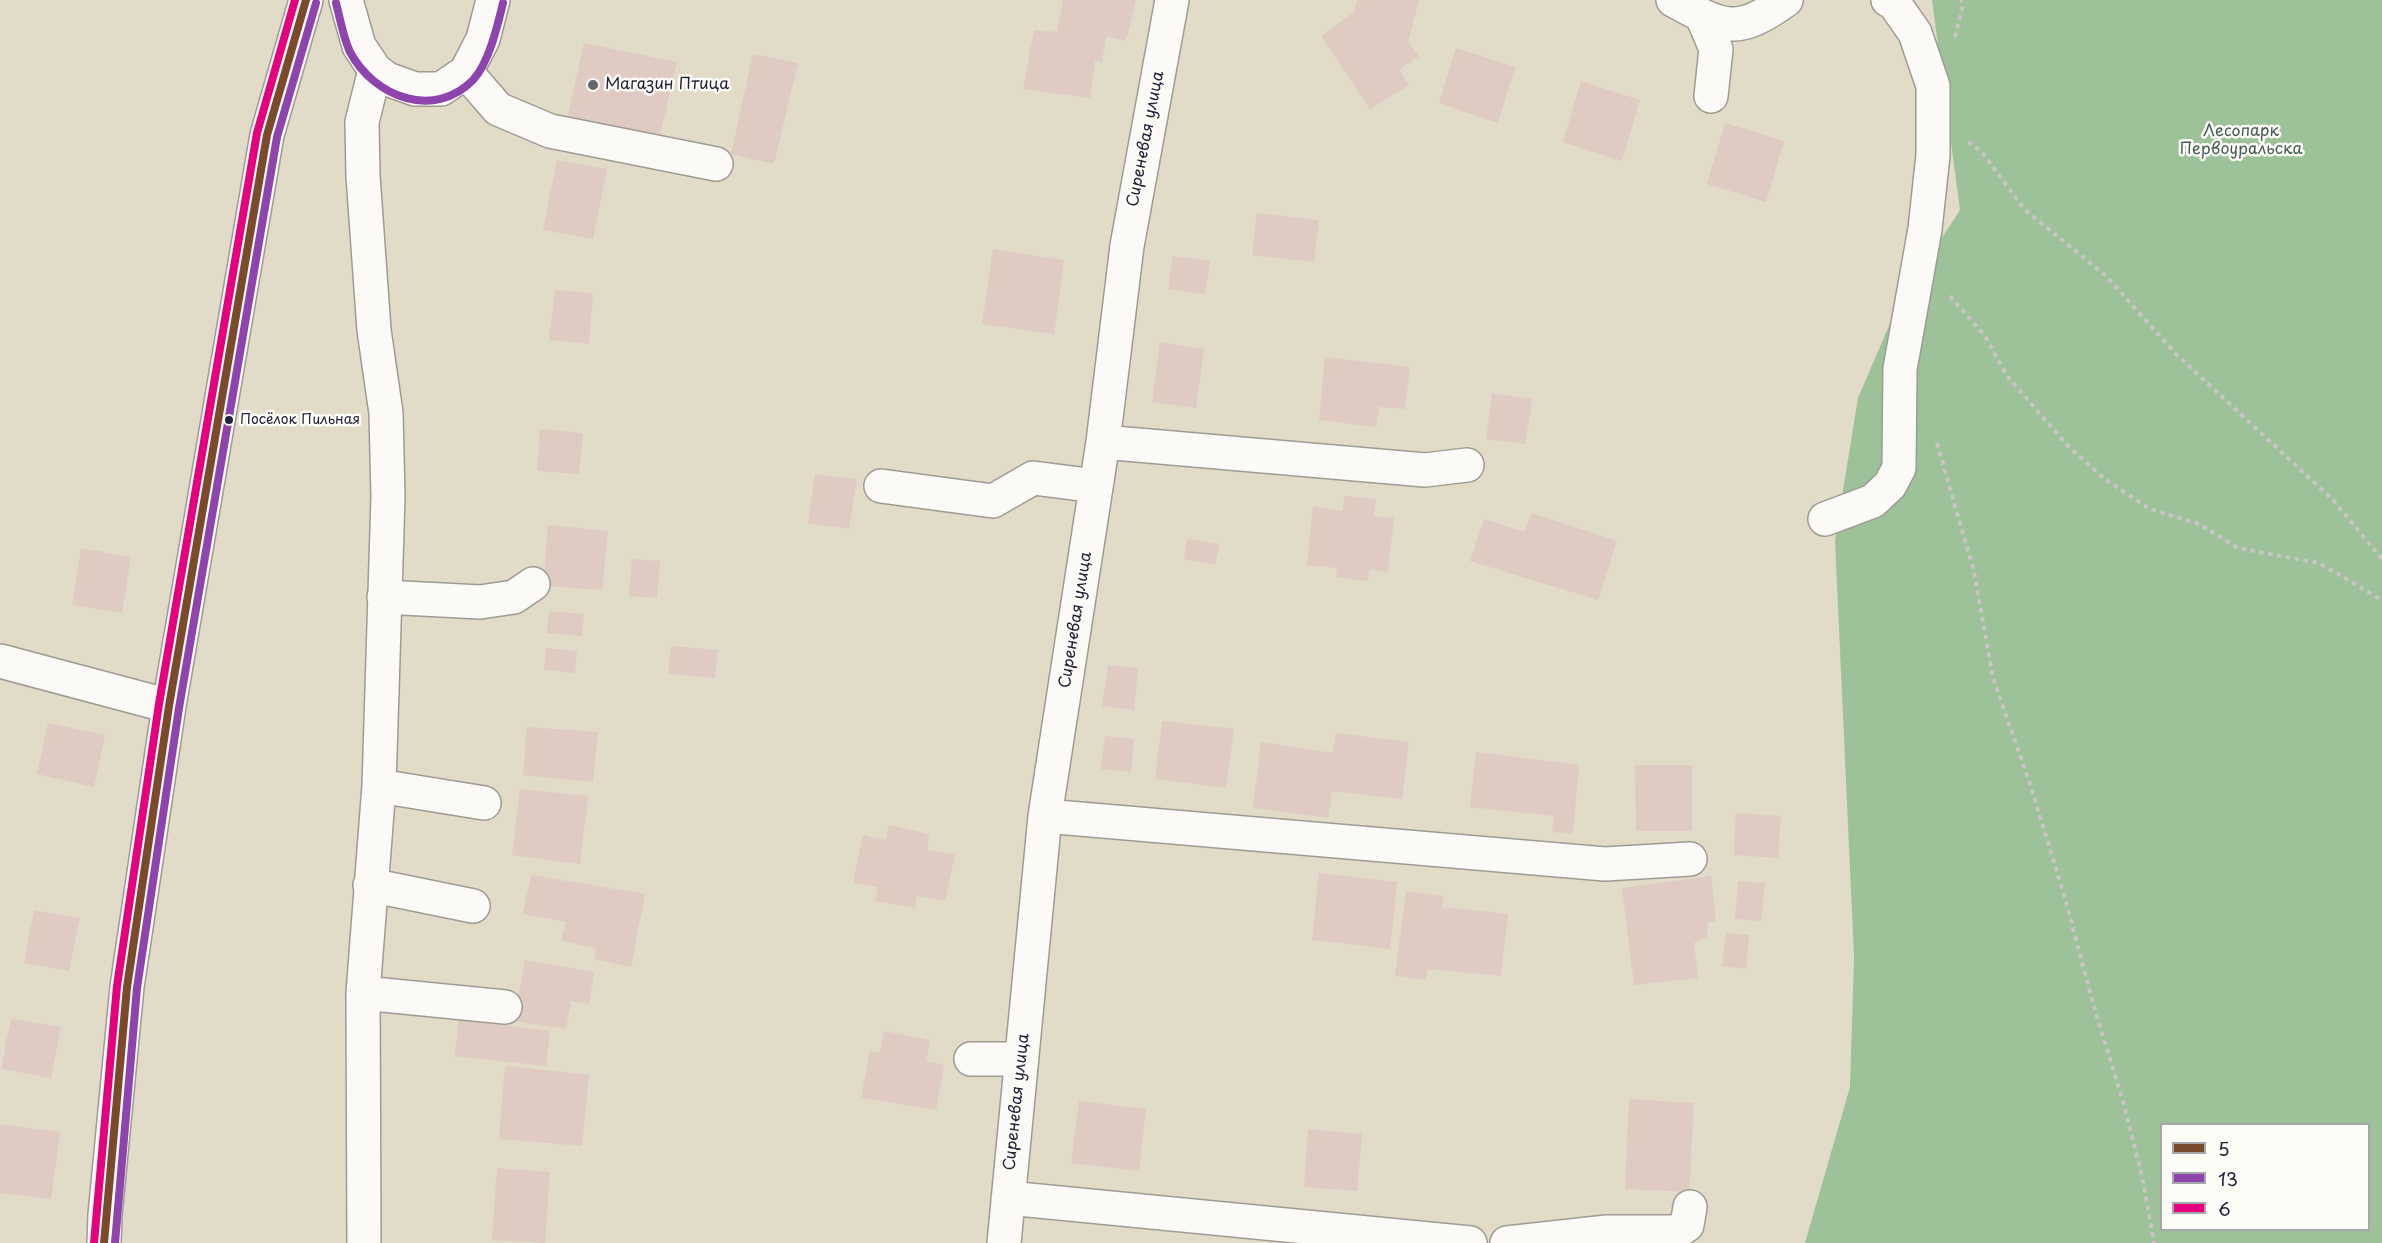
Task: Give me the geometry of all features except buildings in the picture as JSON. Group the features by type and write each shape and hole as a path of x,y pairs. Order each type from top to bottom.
{"street":[{"path":"104,1243 127,987 169,706 267,135 306,0"},
{"path":"346,0 359,46 375,69 387,79 415,89 441,89 466,72 483,39 493,0"},
{"name":"Сиреневая улица","path":"1004,1243 1045,816 1103,442 1127,246 1172,0"},
{"path":"1673,0 1702,16 1730,26 1748,23 1786,0"},
{"path":"1825,519 1873,501 1890,485 1899,468 1900,369 1919,265 1934,155 1934,115 1933,86 1915,33 1894,3 1888,0"},
{"path":"1702,16 1716,49 1711,96"},
{"path":"364,1243 363,993 379,786 388,497 386,413 374,330 363,176 362,122 375,69"},
{"path":"466,72 498,109 550,131 716,164"},
{"path":"1103,442 1448,473"},
{"path":"881,486 993,501 1034,478 1096,486"},
{"path":"384,597 480,602 514,597 533,584"},
{"path":"0,661 169,706"},
{"path":"379,786 484,803"},
{"path":"1045,816 1605,864 1690,860"},
{"path":"370,885 473,906"},
{"path":"363,993 505,1007"},
{"path":"971,1059 1021,1059"},
{"path":"1008,1198 1470,1243"},
{"path":"1507,1243 1607,1232 1677,1232 1687,1226 1690,1207"}],"path":[{"path":"1934,115 1982,152 2024,209 2105,275 2176,354 2334,501 2382,559"},
{"path":"1919,265 1985,336 2007,376 2042,417 2068,446 2106,480 2150,509 2199,524 2238,548 2319,563 2382,600"},
{"path":"1937,442 1974,572 1993,678 2031,787 2065,898 2142,1176 2154,1243"}],"green space":[{"name":"Лесопарк Первоуральска","path":"1932,0 2382,0 2382,1243 1805,1243 1850,1087 1854,957 1835,540 1858,398 1898,305 1960,210"}],"transit line":[{"name":"6","path":"94,1243 117,986 159,704 257,133 295,0"},
{"name":"5","path":"104,1243 127,987 169,706 267,135 306,0"},
{"name":"13","path":"115,1243 137,988 179,708 277,137 316,3"},
{"name":"13","path":"336,3 350,52 361,68 389,91 406,98 423,101 441,99 458,92 479,73 496,32 503,3"}],"place":[{"name":"Магазин Птица","path":"593,85"},
{"name":"Посёлок Пильная","path":"229,420"}]}
